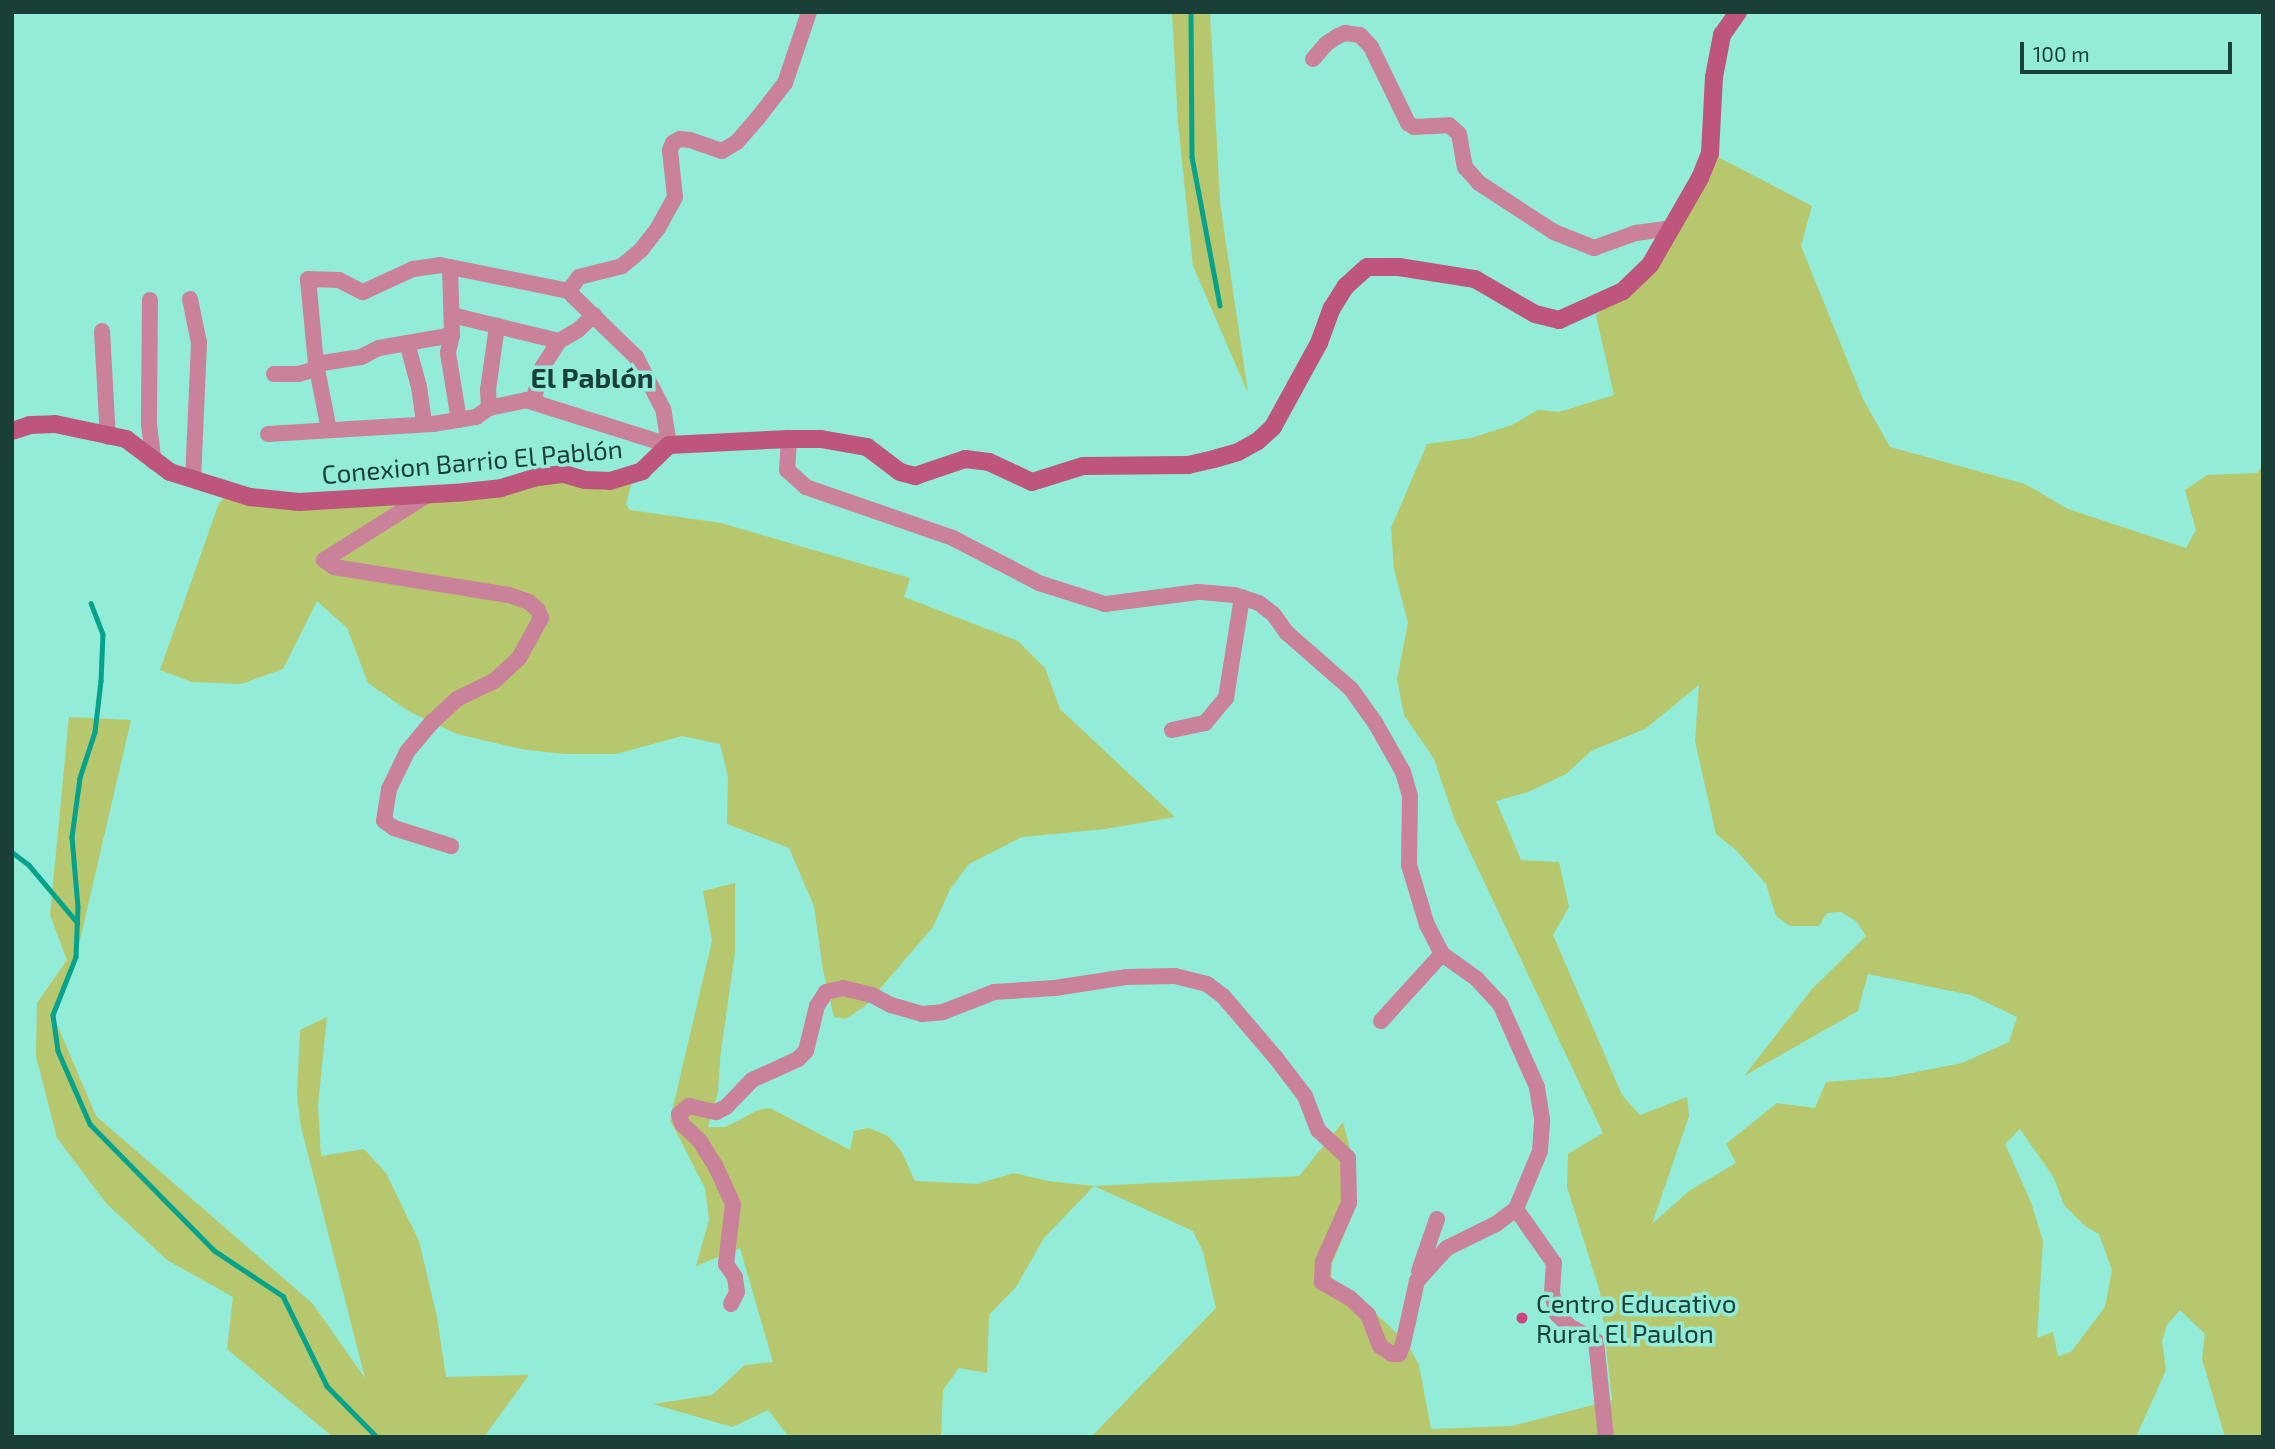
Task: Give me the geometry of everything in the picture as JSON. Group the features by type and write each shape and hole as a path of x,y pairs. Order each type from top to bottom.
{"street":[{"path":"569,291 579,277 622,266 641,250 658,228 675,197 670,150 673,143 680,139 690,140 722,151 737,142 757,119 785,83 808,12"},
{"path":"268,434 459,420 476,417 489,408 533,401 668,445 789,439 833,440 867,447 900,472 915,476 965,459 989,461 1031,482 1083,466 1188,464 1214,459 1238,452 1258,441 1273,427 1319,343 1332,308 1346,286 1367,267 1399,267 1475,279 1535,314 1559,320 1623,291 1650,265 1673,228 1710,153 1714,77 1722,35 1738,12"},
{"path":"1313,60 1326,44 1338,36 1345,33 1360,35 1371,47 1408,123 1414,127 1450,125 1459,134 1465,167 1479,183 1554,232 1594,248 1636,233 1673,228"},
{"path":"329,430 316,367 308,279 339,280 363,292 423,266 450,267 569,291 636,357 663,409 668,445"},
{"path":"450,267 452,335 448,353 459,420"},
{"path":"190,299 199,343 193,480"},
{"path":"150,300 149,424 154,462"},
{"path":"452,315 559,341"},
{"path":"533,401 543,366 559,341 579,330 594,315"},
{"path":"489,408 488,390 497,326"},
{"path":"103,331 108,437"},
{"path":"274,374 298,374 353,359 379,348 452,335"},
{"path":"407,343 419,387 424,424"},
{"name":"Conexion Barrio El Pablón","path":"12,431 30,425 55,424 126,439 154,462 193,480 250,497 299,502 501,488 538,477 564,474 585,480 610,481 642,471 668,445"},
{"path":"789,439 787,470 806,487 953,538 975,547 1017,574 1086,600 1121,605 1148,597 1198,592 1242,597 1259,603 1273,614 1287,633 1351,689 1396,760 1410,796 1409,865 1427,925 1442,954 1477,979 1500,1004 1537,1087 1542,1119 1540,1151 1516,1209 1496,1224 1447,1248 1417,1280"},
{"path":"429,494 324,560 334,567 509,594 529,602 538,610 541,618 519,658 494,681 457,699 432,722 407,752 388,789 384,821 394,828 451,846"},
{"path":"1172,730 1205,723 1226,698 1242,597"},
{"path":"1381,1021 1442,954"},
{"path":"731,1304 737,1292 735,1277 726,1264 733,1204 716,1167 699,1140 682,1124 679,1114 689,1106 716,1112 726,1107 752,1080 798,1059 806,1051 817,1006 826,992 843,988 872,995 891,1006 922,1014 943,1012 994,992 1055,989 1158,975 1207,984 1223,996 1305,1096 1318,1130 1348,1158 1349,1203 1324,1261 1322,1282 1350,1298 1368,1315 1380,1346 1392,1354 1399,1354 1403,1344 1417,1280 1437,1219"},
{"path":"1516,1209 1554,1263 1552,1293 1557,1314 1569,1326 1596,1341 1606,1437"}],"green space":[{"path":"1172,12 1210,12 1220,202 1248,393 1193,266 1178,123"},
{"path":"1710,153 1812,206 1801,246 1863,399 1890,447 2025,484 2068,509 2186,548 2196,530 2185,490 2207,475 2257,473 2263,465 2263,1437 2225,1437 2202,1359 2205,1334 2180,1310 2167,1325 2162,1341 2166,1370 2136,1437 1091,1437 1216,1308 1203,1252 1193,1231 1094,1186 1299,1176 1343,1122 1353,1160 1356,1206 1332,1264 1331,1285 1353,1292 1407,1343 1419,1365 1431,1429 1512,1426 1612,1400 1600,1292 1567,1187 1568,1154 1603,1133 1454,818 1434,759 1404,715 1397,679 1408,623 1394,569 1391,528 1427,444 1471,438 1512,425 1538,410 1559,412 1614,395 1596,315 1625,294","holes":["1699,685 1695,741 1716,834 1736,850 1766,884 1776,916 1790,926 1819,926 1827,913 1841,912 1856,921 1866,936 1812,989 1744,1076 1858,1011 1868,974 1971,995 2017,1017 2009,1042 1962,1063 1891,1077 1826,1082 1815,1108 1777,1103 1726,1144 1736,1163 1689,1191 1652,1224 1689,1116 1687,1097 1640,1115 1622,1095 1553,935 1569,907 1559,862 1521,860 1496,801 1528,792 1566,774 1591,751 1645,729","2020,1129 2054,1178 2064,1205 2085,1226 2099,1234 2112,1270 2105,1307 2071,1352 2058,1356 2053,1332 2037,1338 2043,1241 2031,1202 2005,1144"]},
{"path":"633,478 626,504 630,510 721,523 910,578 904,597 1018,641 1045,668 1060,709 1175,817 1105,829 1022,837 969,864 950,889 933,927 865,1006 846,1019 834,1017 823,970 814,906 789,848 727,824 728,777 720,744 682,736 616,754 564,754 521,749 457,734 410,712 368,683 347,628 317,601 283,669 241,684 192,682 160,670 219,503 233,490 276,494 501,487"},
{"path":"69,717 131,720 76,957 53,1015 96,1116 312,1303 365,1378 301,1127 297,1095 300,1030 327,1017 318,1105 321,1156 364,1149 386,1173 419,1241 437,1317 446,1377 529,1375 484,1437 333,1437 227,1349 233,1297 167,1260 106,1203 57,1138 36,1056 37,1003 67,960 50,915"},
{"path":"735,883 735,952 718,1092 708,1127 726,1127 758,1110 770,1108 850,1150 854,1131 869,1128 888,1136 901,1151 915,1181 977,1184 1014,1173 1048,1181 1094,1186 1044,1238 1016,1287 989,1315 987,1373 959,1368 943,1390 941,1437 789,1437 768,1410 732,1427 653,1404 712,1395 745,1365 773,1362 740,1248 696,1266 709,1220 705,1188 670,1120 712,941 703,891"}],"waterway":[{"path":"1191,12 1192,157 1220,305"},
{"path":"91,603 103,634 101,681 95,732 80,778 72,837 78,907 76,957 53,1015 58,1051 90,1124 215,1251 283,1296 327,1386 377,1437"},
{"path":"12,852 29,865 77,922"}],"place":[{"name":"Centro Educativo Rural El Paulon","path":"1522,1318"}],"district":[{"name":"El Pablón","path":"592,377"}]}
